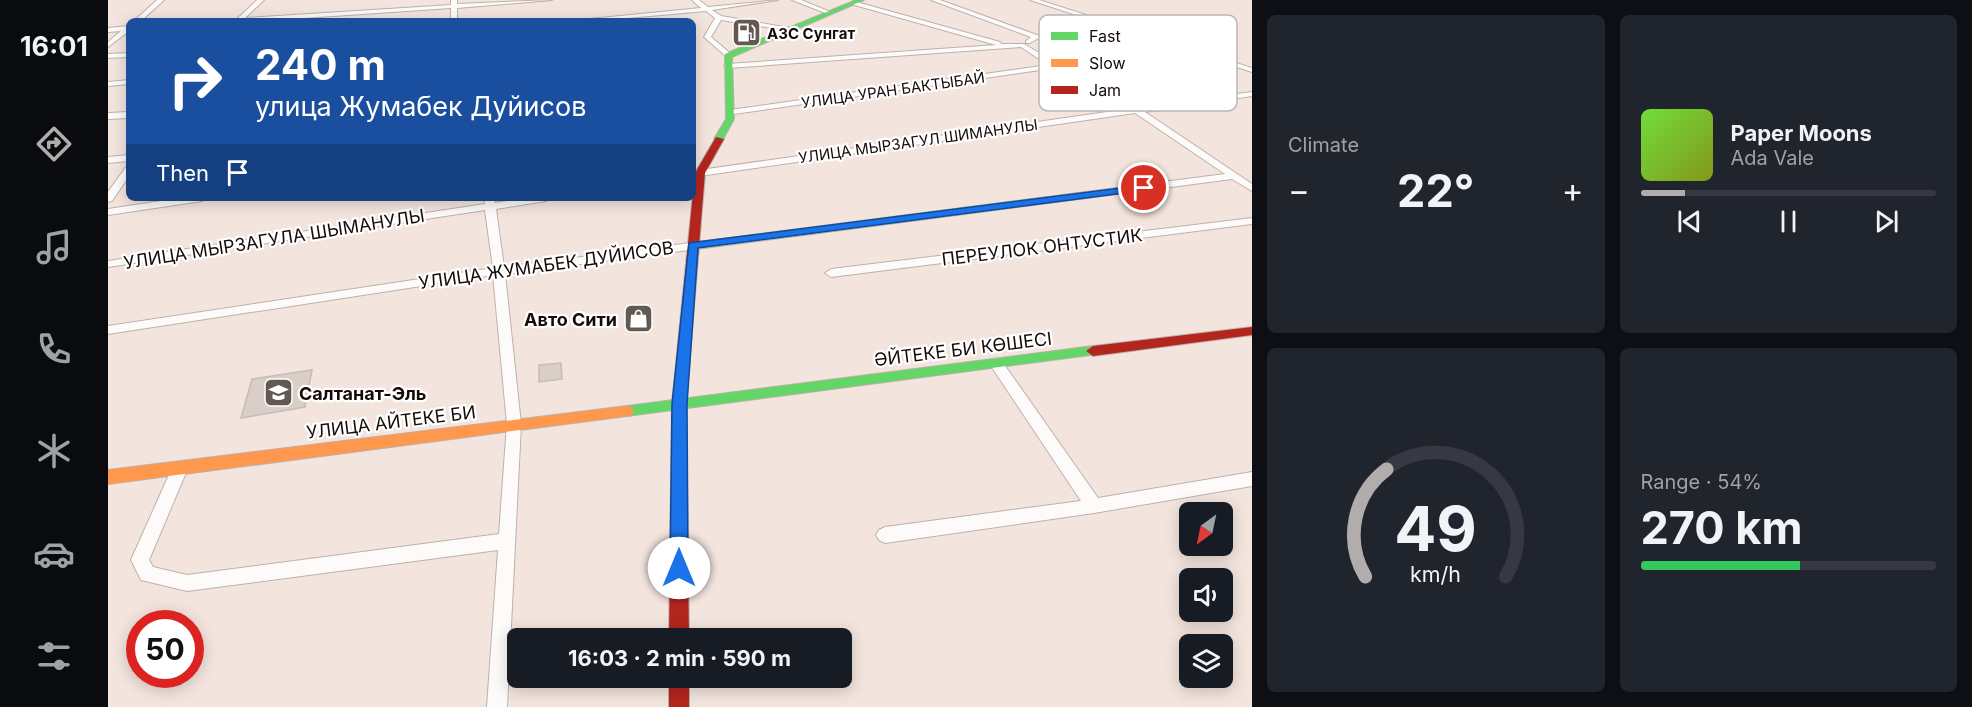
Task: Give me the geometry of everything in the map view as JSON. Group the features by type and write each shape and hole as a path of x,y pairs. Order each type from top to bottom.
{"main road":[{"path":"696,174 730,119 728,61 792,29 857,2"},
{"path":"679,628 679,404 695,201"},
{"name":"ӘЙТЕКЕ БИ КӨШЕСІ","path":"679,404 1252,331"},
{"name":"УЛИЦА АЙТЕКЕ БИ","path":"108,477 679,404"},
{"path":"679,688 679,707"}],"street":[{"path":"140,18 161,0"},
{"path":"241,18 261,0"},
{"path":"274,18 453,3 549,0"},
{"path":"695,0 718,18 792,29"},
{"path":"606,18 776,0"},
{"path":"795,0 830,13"},
{"path":"934,0 1039,37"},
{"path":"1033,0 1080,15"},
{"path":"857,2 1011,46"},
{"path":"453,3 454,18"},
{"path":"718,18 704,37 728,61 1011,46 1022,45 1036,37"},
{"path":"108,30 126,28"},
{"path":"108,45 126,30"},
{"path":"1022,45 1039,56"},
{"path":"108,56 126,55"},
{"path":"1237,65 1252,70"},
{"name":"УЛИЦА УРАН БАКТЫБАЙ","path":"730,113 1039,68"},
{"path":"108,84 126,82"},
{"name":"УЛИЦА МЫРЗАГУЛ ШИМАНУЛЫ","path":"1237,96 1252,94"},
{"name":"УЛИЦА МЫРЗАГУЛ ШИМАНУЛЫ","path":"696,174 1129,111"},
{"path":"1138,111 1252,188"},
{"path":"108,116 126,115"},
{"path":"108,160 126,158"},
{"path":"108,199 126,174"},
{"name":"УЛИЦА ЖУМАБЕК ДУЙИСОВ","path":"108,330 499,271 1235,176"},
{"path":"108,212 182,201"},
{"path":"490,202 514,424 497,707"},
{"name":"УЛИЦА МЫРЗАГУЛА ШЫМАНУЛЫ","path":"108,264 490,202"},
{"name":"ПЕРЕУЛОК ОНТУСТИК","path":"831,273 1252,221"},
{"path":"996,363 1094,506"},
{"path":"180,468 140,560 147,574 187,583 507,541"},
{"path":"885,535 1094,506 1252,479"}],"building":[{"path":"561,363 562,379 539,382 539,365"},
{"name":"Салтанат-Эль","path":"312,370 305,407 241,418 252,379"}],"traffic: fast":[{"path":"719,139 730,119 728,56 861,0"},
{"path":"627,411 1093,351"}],"traffic: slow":[{"path":"108,477 627,411"}],"traffic: jam":[{"path":"679,628 679,404 700,173 719,139"},
{"path":"1093,351 1252,331"},
{"path":"679,688 679,707"}],"place":[{"name":"АЗС Сунгат","path":"746,33"},
{"name":"Авто Сити","path":"638,319"},
{"name":"Салтанат-Эль","path":"278,393"}],"route":[{"path":"679,568 679,404 693,245 1144,188"}]}
